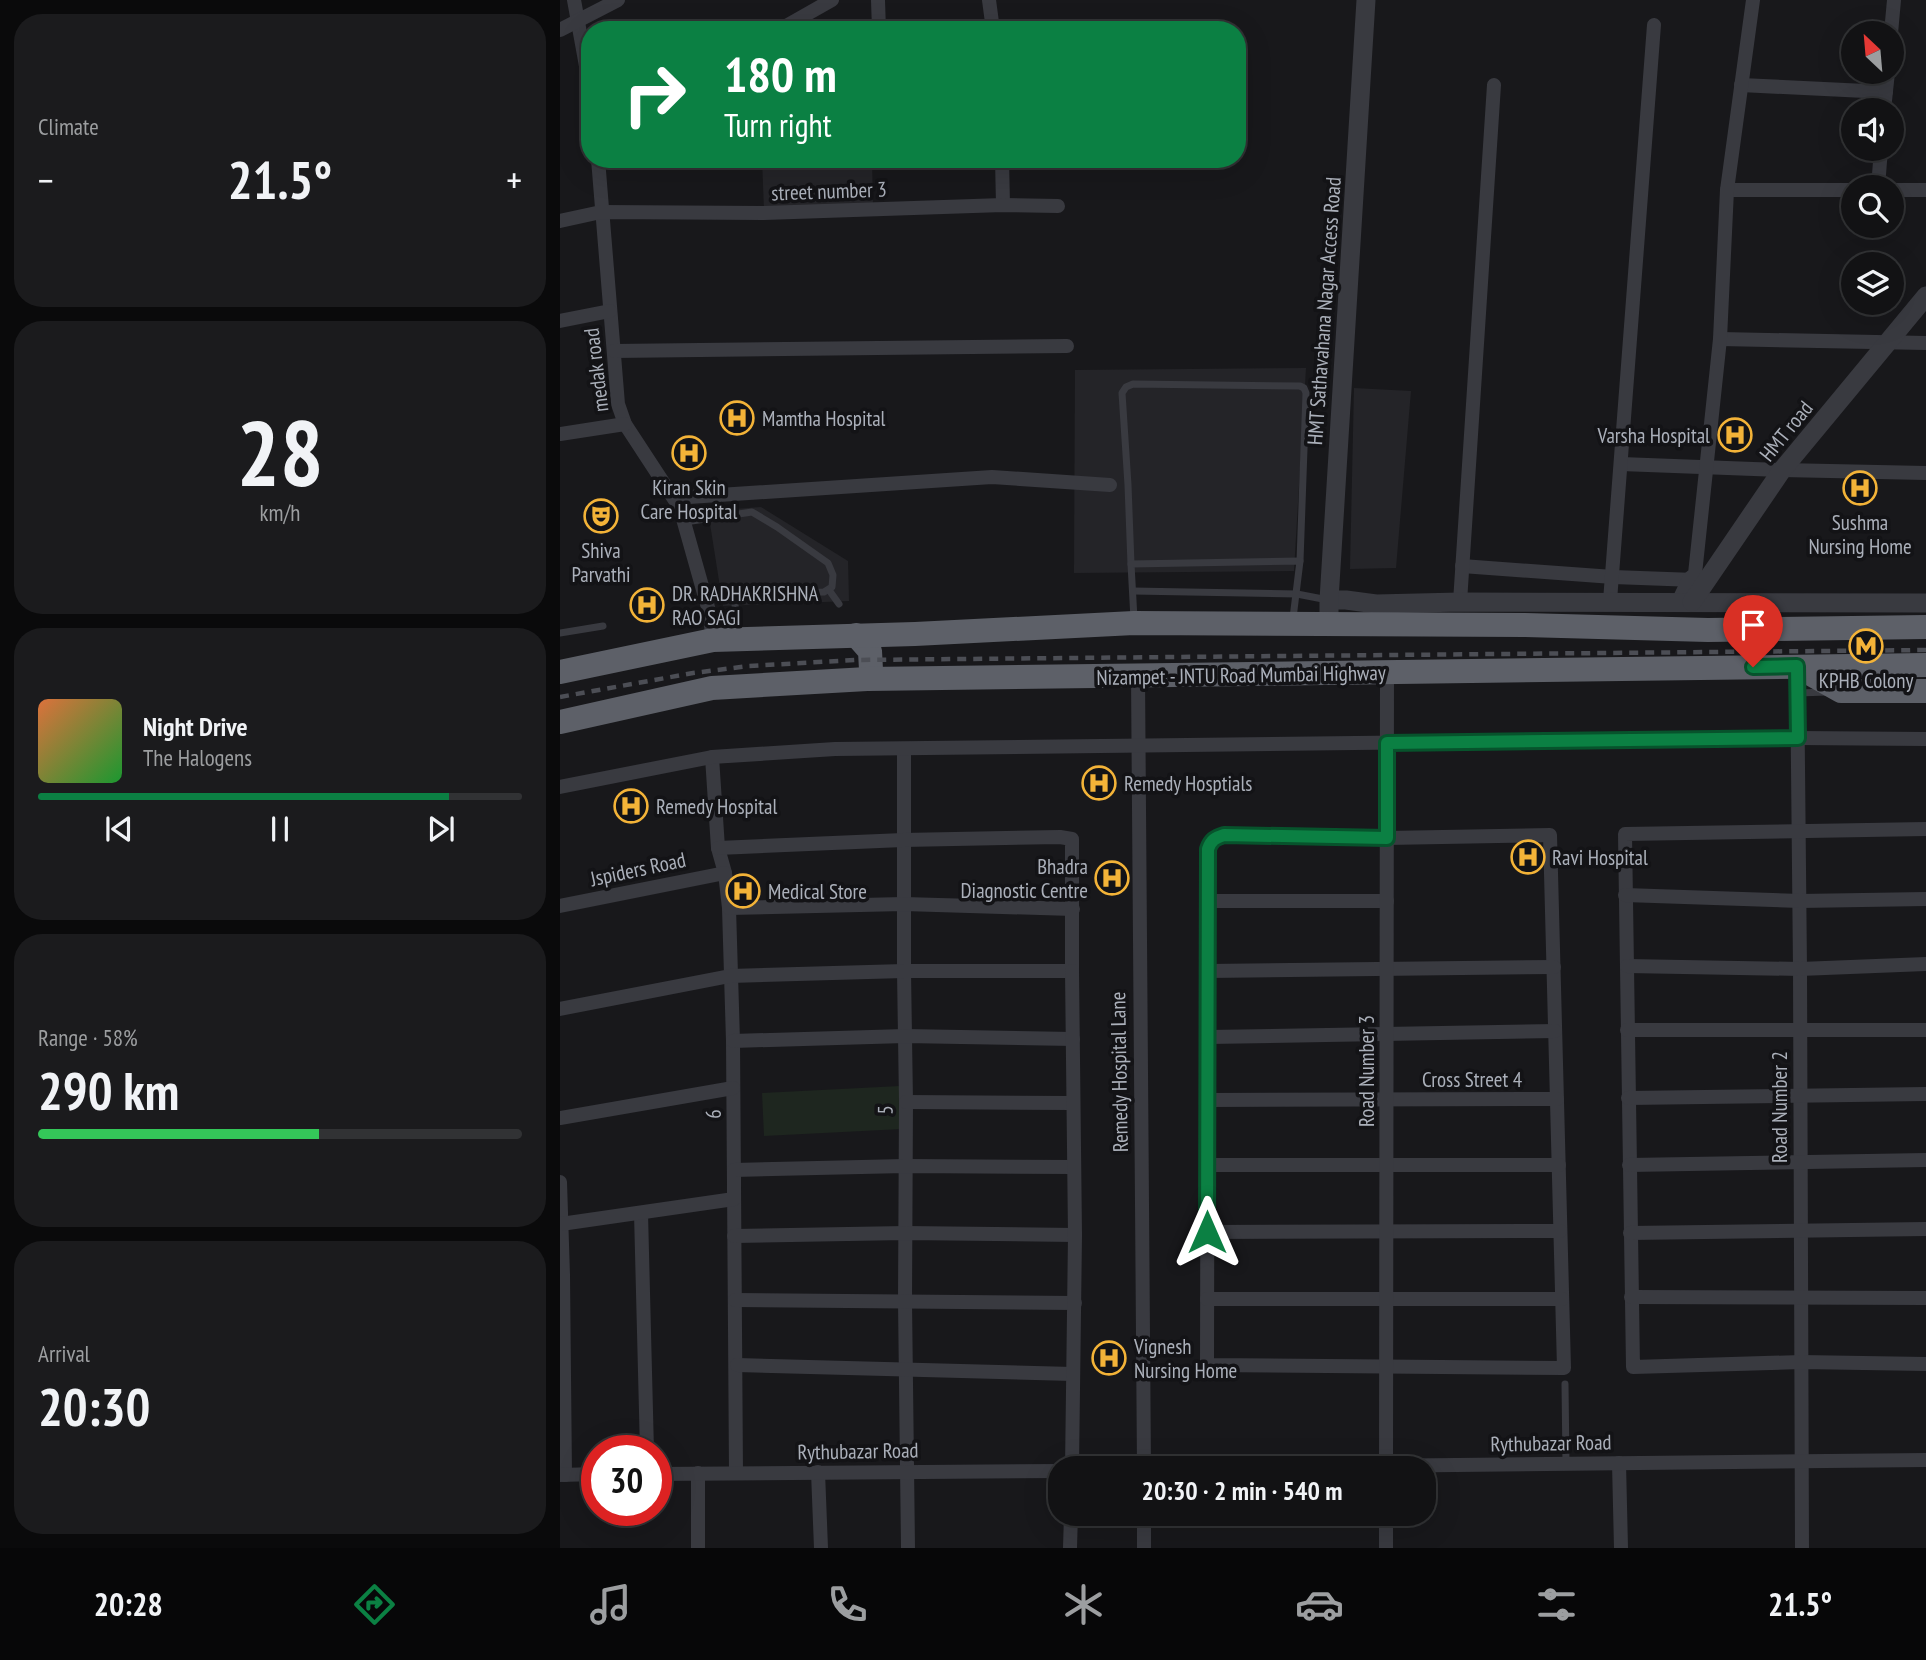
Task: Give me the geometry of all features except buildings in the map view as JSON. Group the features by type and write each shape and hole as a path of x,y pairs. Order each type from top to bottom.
{"highway":[{"path":"560,672 713,640 1134,624 1525,625 1709,630 1926,627"},
{"path":"907,679 904,652 915,634"},
{"path":"856,635 870,651 871,670 867,679"},
{"path":"1797,666 1842,691 1926,691"},
{"name":"Nizampet - JNTU Road Mumbai Highway","path":"560,722 712,688 867,679 1926,666"}],"street":[{"path":"574,0 581,38"},
{"path":"560,30 618,0"},
{"path":"878,0 879,21"},
{"path":"989,0 992,21"},
{"name":"HMT Sathavahana Nagar Access Road","path":"1329,625 1366,0"},
{"path":"1462,566 1697,580 1695,575 1705,468 1720,339 1727,190 1753,0"},
{"path":"1892,21 1894,0"},
{"path":"795,21 829,1"},
{"path":"1610,601 1654,24"},
{"path":"1885,98 1887,84"},
{"path":"1460,602 1494,85"},
{"path":"1741,85 1886,92"},
{"name":"medak road","path":"599,168 618,404 625,424 680,508 711,618 713,640"},
{"path":"1002,168 1003,205"},
{"path":"1727,190 1841,190"},
{"path":"1904,190 1926,190"},
{"name":"street number 3","path":"560,221 601,212 764,213 1003,205 1058,206"},
{"name":"HMT road","path":"1685,602 1697,580 1782,471 1926,296"},
{"path":"560,321 610,311"},
{"path":"1720,339 1926,343"},
{"path":"614,351 1067,346"},
{"path":"560,435 625,424"},
{"path":"1621,464 1782,471 1926,473"},
{"path":"674,498 992,477 1110,485"},
{"path":"1329,600 1376,604 1610,601 1926,603"},
{"name":"Road Number 2","path":"1797,666 1802,1548"},
{"name":"Road Number 3","path":"1386,1456 1387,673"},
{"name":"Remedy Hospital Lane","path":"1138,676 1144,1456"},
{"path":"560,787 712,757 835,749 1798,738 1926,739"},
{"name":"5","path":"904,749 905,1371 908,1548"},
{"name":"6","path":"712,757 718,848 725,873 729,908 733,1041 736,1473"},
{"path":"1926,830 1625,834 1633,1367 1801,1362 1926,1364"},
{"path":"1224,835 1387,838 1550,835 1564,1368 1207,1365 1208,901 1208,849 1215,838 1224,835"},
{"path":"718,848 904,840 1072,839 1075,1235 1072,1456"},
{"name":"Jspiders Road","path":"560,906 725,873"},
{"path":"1625,895 1800,901 1926,899"},
{"path":"1208,901 1387,901"},
{"path":"729,908 904,904 1073,909"},
{"path":"1627,966 1800,969 1926,964"},
{"path":"1208,971 1554,967"},
{"path":"560,1009 730,976 904,971 1072,971"},
{"path":"1627,1030 1926,1030"},
{"path":"1208,1037 1555,1031"},
{"path":"733,1041 905,1036 1073,1040"},
{"path":"560,1118 733,1088"},
{"path":"1628,1098 1926,1094"},
{"name":"Cross Street 4","path":"1208,1100 1557,1099"},
{"path":"906,1102 1073,1103"},
{"path":"1629,1165 1926,1160"},
{"path":"1207,1166 1559,1165"},
{"path":"561,1224 734,1199 734,1170 905,1166 1074,1167"},
{"path":"560,1182 562,1475 581,1474"},
{"path":"641,1213 647,1435"},
{"path":"1630,1233 1926,1229"},
{"path":"1207,1232 1560,1231"},
{"path":"734,1236 905,1233 1075,1235"},
{"path":"1631,1297 1926,1298"},
{"path":"1207,1299 1562,1298"},
{"path":"735,1300 1074,1303"},
{"path":"737,1365 1073,1374"},
{"name":"Rythubazar Road","path":"1436,1466 1926,1460"},
{"path":"1619,1464 1621,1548"},
{"name":"Rythubazar Road","path":"672,1474 1048,1471"},
{"path":"817,1472 821,1548"},
{"path":"698,1473 698,1548"},
{"path":"1070,1548 1071,1526"},
{"path":"1144,1526 1144,1548"},
{"path":"1386,1526 1386,1548"}],"lane":[{"path":"1134,624 1122,393 1126,387 1133,384 1304,388 1307,393 1300,561 1292,623"},
{"path":"685,522 752,512 828,564 833,575 832,587 824,592 734,595 738,639"},
{"path":"1131,564 1300,561"},
{"path":"829,590 839,604"},
{"path":"1133,590 1297,594 1329,600"},
{"path":"560,633 603,626"},
{"path":"1798,693 1842,691"},
{"path":"1565,1384 1566,1464"}],"shaded area":[{"path":"762,168 872,168 873,206 764,210"},
{"path":"1306,368 1294,571 1074,573 1075,370"},
{"path":"1354,388 1411,391 1396,568 1350,569"},
{"path":"761,507 848,561 849,601 723,606 708,511"},
{"path":"900,1086 902,1129 764,1136 762,1093"}],"railway":[{"path":"560,697 693,673 749,666 855,660 1926,650"}],"place":[{"name":"Mamtha Hospital","path":"737,418"},
{"name":"Varsha Hospital","path":"1735,435"},
{"name":"Kiran Skin Care Hospital","path":"689,453"},
{"name":"Sushma Nursing Home","path":"1860,488"},
{"name":"Shiva Parvathi","path":"601,516"},
{"name":"DR. RADHAKRISHNA RAO SAGI","path":"647,605"},
{"name":"KPHB Colony","path":"1866,646"},
{"name":"Remedy Hosptials","path":"1099,783"},
{"name":"Remedy Hospital","path":"631,806"},
{"name":"Ravi Hospital","path":"1528,857"},
{"name":"Bhadra Diagnostic Centre","path":"1112,878"},
{"name":"Medical Store","path":"743,891"},
{"name":"Vignesh Nursing Home","path":"1109,1358"}],"route":[{"path":"1207,1232 1210,843 1224,835 1387,838 1387,743 1798,738 1797,666 1753,667"}]}
